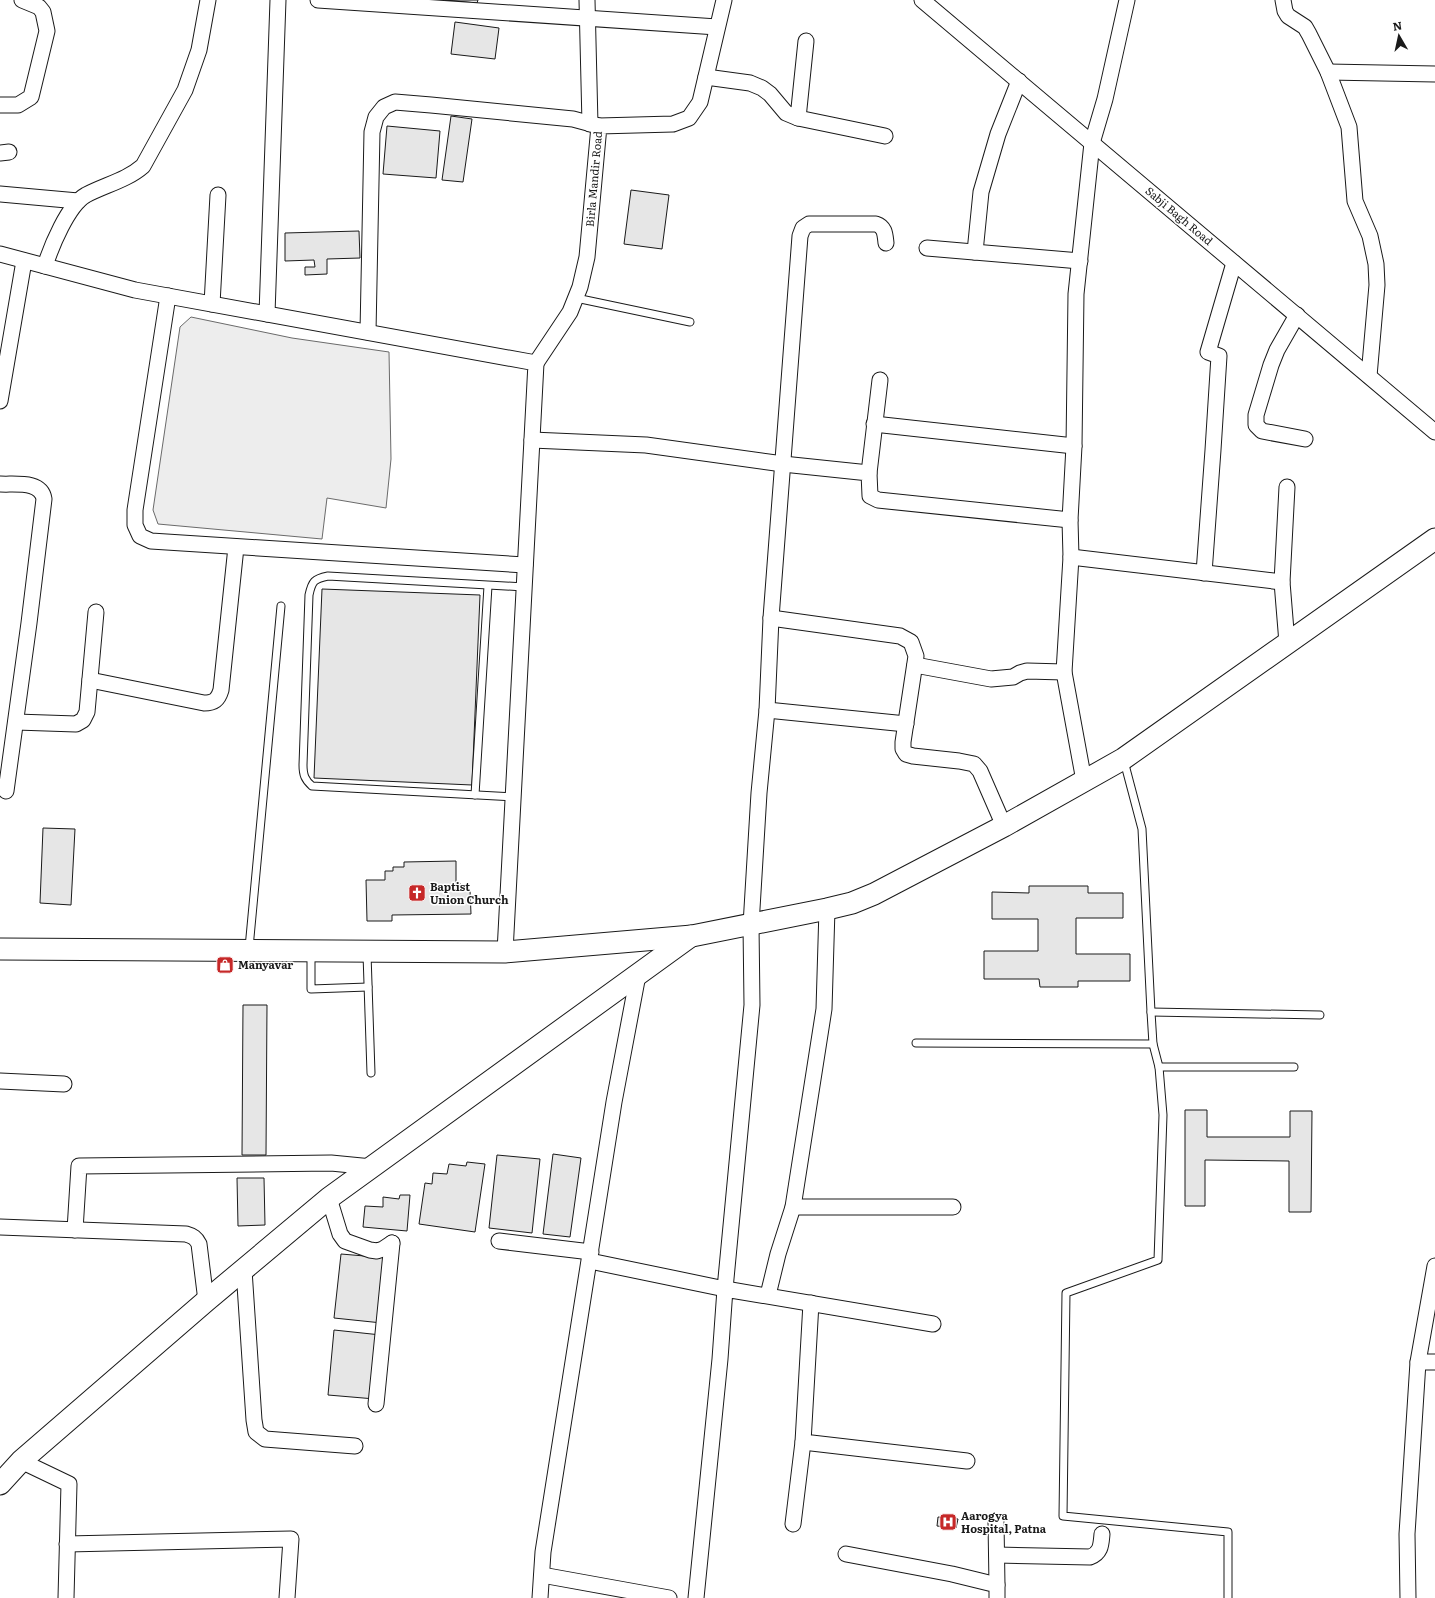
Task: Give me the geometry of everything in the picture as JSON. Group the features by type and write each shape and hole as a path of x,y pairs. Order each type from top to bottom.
{"main road":[{"path":"0,949 505,952 692,936 852,903 874,894 1004,826 1123,759 1435,539"},
{"path":"0,1484 21,1461 206,1301 329,1198 692,936"}],"street":[{"path":"0,105 18,105 31,97 47,32 43,12 39,7 22,0"},
{"path":"45,266 54,242 73,206 85,195 136,172 143,166 185,90 199,50 208,0"},
{"path":"268,314 278,0"},
{"path":"318,0 717,27"},
{"path":"368,332 372,132 376,117 384,107 395,102 573,119 594,125 587,0"},
{"name":"Birla Mandir Road","path":"536,363 570,312 576,298 587,257 594,125 673,124 689,118 700,102 724,0"},
{"name":"Sabji Bagh Road","path":"922,0 1435,432"},
{"path":"1084,781 1064,672 1071,557 1070,520 1074,446 1076,294 1092,143 1105,99 1127,0"},
{"path":"1283,0 1285,11 1288,16 1305,28 1328,72 1349,127 1355,201 1370,236 1376,264 1377,285 1369,376"},
{"path":"798,118 806,41"},
{"path":"1328,72 1435,74"},
{"path":"706,77 750,83 762,88 770,94 786,113 798,118 885,136"},
{"path":"975,252 981,192 998,134 1018,81"},
{"path":"0,194 78,201"},
{"path":"212,304 218,195"},
{"path":"696,1598 720,1359 725,1289 752,1005 751,925 759,793 767,710 771,618 800,236 803,228 809,224 876,224 881,226 884,230 886,243"},
{"path":"927,248 1080,261"},
{"path":"0,254 135,290 536,363 505,952"},
{"path":"0,401 1,383 24,261"},
{"path":"1204,573 1219,356 1208,352 1234,263"},
{"path":"168,296 135,510 135,525 140,536 151,541 525,565"},
{"path":"1296,315 1277,350 1271,365 1256,415 1256,425 1262,431 1305,439"},
{"path":"880,380 868,473 870,496 878,500 1070,520"},
{"path":"874,424 1074,446"},
{"path":"532,440 646,445 783,464 868,473"},
{"path":"0,484 33,486 40,488 44,493 6,791"},
{"path":"1286,487 1282,582 1287,643"},
{"path":"90,680 204,703 213,703 219,698 222,690 236,546"},
{"path":"1071,557 1282,582"},
{"path":"16,722 76,724 84,720 87,712 96,612"},
{"path":"771,618 900,636 911,642 916,656 903,742 903,748 906,754 974,764 980,771 1004,826"},
{"path":"915,665 991,679 1013,677 1027,671 1064,672"},
{"path":"767,710 906,724"},
{"path":"768,1296 778,1254 793,1207 824,1009 827,909"},
{"path":"540,1598 545,1544 614,1102 638,975"},
{"path":"0,1082 64,1084"},
{"path":"75,1230 79,1166 331,1163 372,1167"},
{"path":"329,1198 340,1234 345,1241 377,1251 392,1243 376,1404"},
{"path":"793,1207 953,1207"},
{"path":"0,1227 186,1234 192,1236 199,1244 206,1301"},
{"path":"499,1240 591,1257 725,1289 933,1324"},
{"path":"1408,1598 1408,1534 1418,1362 1435,1266"},
{"path":"244,1270 256,1432 265,1439 356,1446"},
{"path":"793,1524 803,1442 812,1303"},
{"path":"1418,1362 1435,1362"},
{"path":"803,1442 967,1461"},
{"path":"21,1461 69,1484 66,1598"},
{"path":"846,1554 952,1574 997,1591 996,1522"},
{"path":"997,1555 1090,1557 1096,1555 1100,1551 1102,1534"},
{"path":"67,1544 291,1539 287,1598"},
{"path":"542,1575 669,1598"}],"lane":[{"path":"576,298 690,322"},
{"path":"513,797 312,786 306,780 303,773 309,595 311,584 318,579 328,576 524,587"},
{"path":"475,795 488,586"},
{"path":"249,950 281,606"},
{"path":"1123,759 1142,829 1151,1012 1154,1044 1159,1067 1163,1115 1158,1260 1066,1293 1063,1516 1228,1532 1228,1598"},
{"path":"311,951 311,989 368,987"},
{"path":"367,951 371,1073"},
{"path":"1151,1012 1320,1015"},
{"path":"916,1043 1154,1044"},
{"path":"1159,1067 1294,1067"}],"shaded area":[{"path":"191,317 292,338 389,352 391,459 386,508 327,498 322,539 158,524 153,510 180,327"}],"building":[{"path":"445,0 478,0 477,3"},
{"path":"455,22 499,28 495,59 451,54"},
{"path":"451,116 472,119 463,182 442,180"},
{"path":"387,126 440,131 436,178 383,174"},
{"path":"631,190 669,195 662,249 624,244"},
{"path":"359,231 360,258 327,259 327,274 305,275 305,267 315,267 314,260 285,261 285,233"},
{"path":"322,589 480,595 472,785 314,778"},
{"path":"43,828 75,829 71,905 40,903"},
{"path":"456,861 456,884 461,884 461,890 470,890 471,914 392,915 392,921 367,921 366,880 385,880 385,871 393,871 393,867 404,867 404,862"},
{"path":"1029,886 1088,886 1088,893 1123,893 1123,918 1076,918 1076,954 1130,954 1130,981 1078,981 1078,987 1040,987 1039,979 984,979 984,951 1038,951 1038,919 992,919 992,892 1029,893"},
{"path":"243,1005 267,1005 266,1155 242,1155"},
{"path":"1185,1110 1207,1110 1207,1137 1290,1137 1290,1111 1312,1111 1311,1212 1289,1212 1289,1161 1205,1160 1205,1206 1185,1206"},
{"path":"553,1154 581,1158 570,1237 543,1234"},
{"path":"497,1155 540,1159 532,1233 489,1228"},
{"path":"467,1162 485,1164 475,1232 419,1224 425,1183 432,1184 433,1173 447,1174 449,1164 466,1166"},
{"path":"237,1178 264,1178 265,1225 238,1226"},
{"path":"400,1195 410,1195 407,1231 363,1227 365,1206 383,1207 383,1197 399,1199"},
{"path":"341,1254 388,1258 382,1323 334,1318"},
{"path":"334,1330 381,1335 375,1399 328,1395"},
{"path":"938,1517 958,1519 956,1528 937,1526"}],"place":[{"name":"Baptist Union Church","path":"417,893"},
{"name":"Manyavar","path":"225,965"},
{"name":"Aarogya Hospital, Patna","path":"948,1522"}]}
